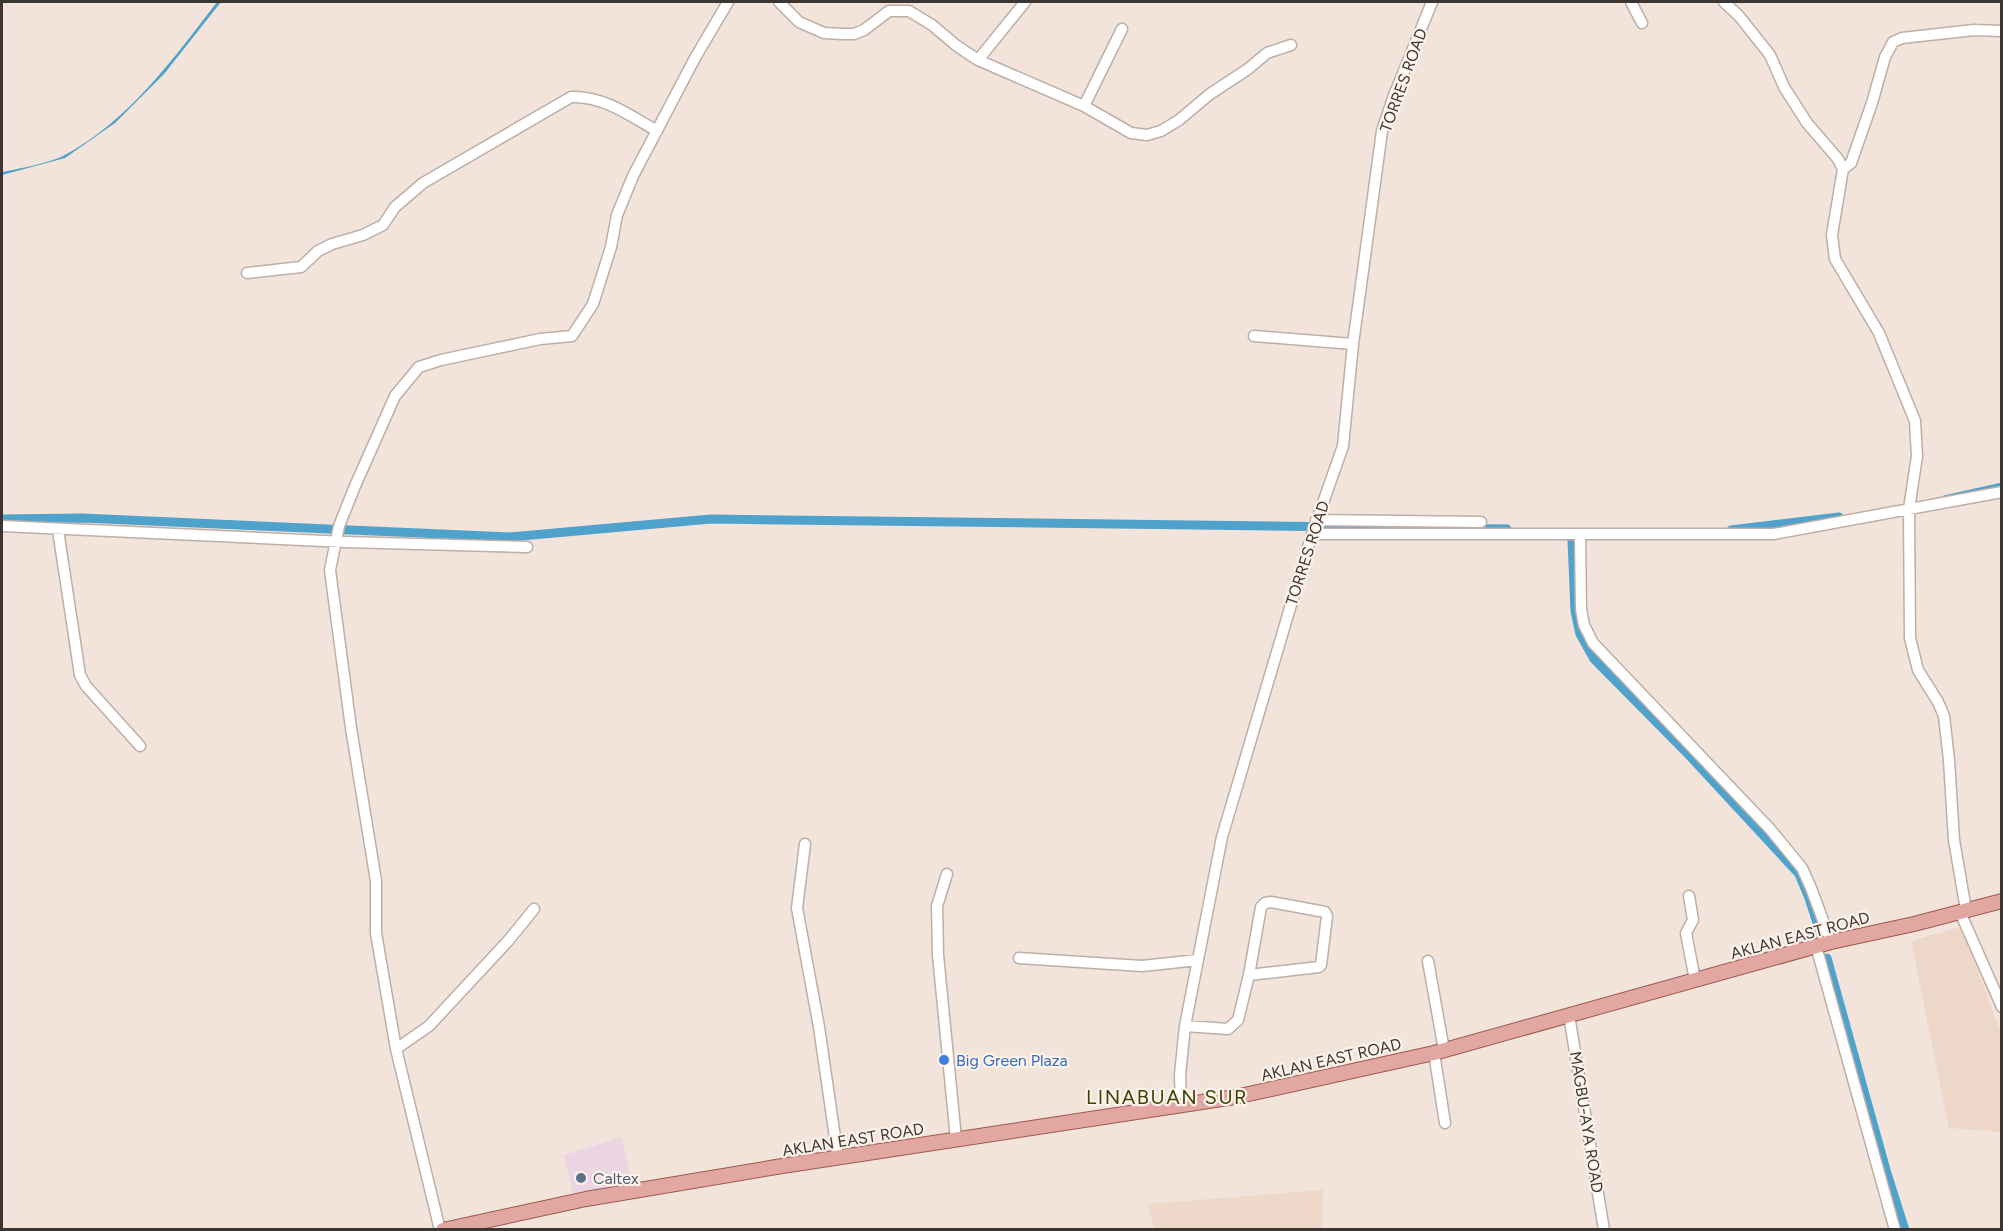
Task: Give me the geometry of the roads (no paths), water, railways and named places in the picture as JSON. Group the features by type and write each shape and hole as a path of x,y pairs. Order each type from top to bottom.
{"main road":[{"name":"AKLAN EAST ROAD","path":"441,1230 586,1199 956,1139 1181,1107 1235,1097 1439,1051 1816,946 2001,901"}],"street":[{"path":"441,1230 396,1049 376,933 376,881 351,729 330,570 339,526 395,396 419,367 441,360 540,339 572,336 593,304 611,247 617,215 633,176 695,58 728,2"},
{"path":"779,2 799,22 824,33 854,34 864,30 889,11 909,10 978,60 1084,106 1131,133 1147,135 1161,131 1179,120 1267,53 1291,45"},
{"path":"978,60 1025,2"},
{"name":"TORRES ROAD","path":"1181,1107 1180,1075 1185,1026 1222,837 1314,526 1343,446 1353,344 1382,131 1432,2"},
{"path":"1631,2 1642,23"},
{"path":"1724,2 1770,54 1784,87 1807,123 1844,169"},
{"path":"1084,106 1122,29"},
{"path":"2001,31 1974,30 1902,38 1893,42 1851,163 1844,169 1832,235 1833,251 1842,272 1879,333 1915,421 1917,456 1909,509 1910,638 1918,669 1938,702 1944,717 1954,840 1963,911 2001,1007"},
{"path":"247,273 301,267 318,251 332,244 363,235 383,225 395,207 423,183 571,98 585,97 600,100 657,131"},
{"path":"1254,336 1353,344"},
{"path":"1314,526 1580,534 1774,534 2001,492"},
{"path":"1314,526 1481,522"},
{"path":"2,526 527,547"},
{"path":"58,530 80,675 86,686 140,746"},
{"path":"1580,534 1581,609 1584,625 1593,643 1770,829 1802,868 1831,942"},
{"path":"805,844 797,908 819,1027 838,1158"},
{"path":"947,874 937,906 939,955 956,1139"},
{"path":"1689,896 1693,920 1686,933 1695,980"},
{"path":"1185,1026 1228,1029 1233,1027 1238,1020 1249,975 1261,907 1265,903 1271,902 1325,912 1327,916 1319,967 1249,975"},
{"path":"396,1049 429,1026 508,941 534,909"},
{"path":"1816,946 1895,1230"},
{"path":"1018,958 1142,966 1198,960"},
{"path":"1428,961 1445,1123"},
{"name":"MAGBU-AYA ROAD","path":"1569,1015 1604,1230"}],"water":[{"path":"217,2 221,2 164,74 115,123 65,158 2,175 2,172 57,159 87,142 109,125 166,67"}],"waterway":[{"path":"1944,497 2002,484"},
{"path":"1731,530 1839,517"},
{"path":"2,519 82,518 510,537 711,519 1507,529"},
{"path":"1572,540 1575,611 1580,634 1594,659 1687,753 1799,874 1821,935"},
{"path":"1827,958 1905,1230"}],"place":[{"name":"Big Green Plaza","path":"944,1060"},
{"name":"Caltex","path":"581,1178"}],"district":[{"name":"LINABUAN SUR","path":"1167,1097"}]}
